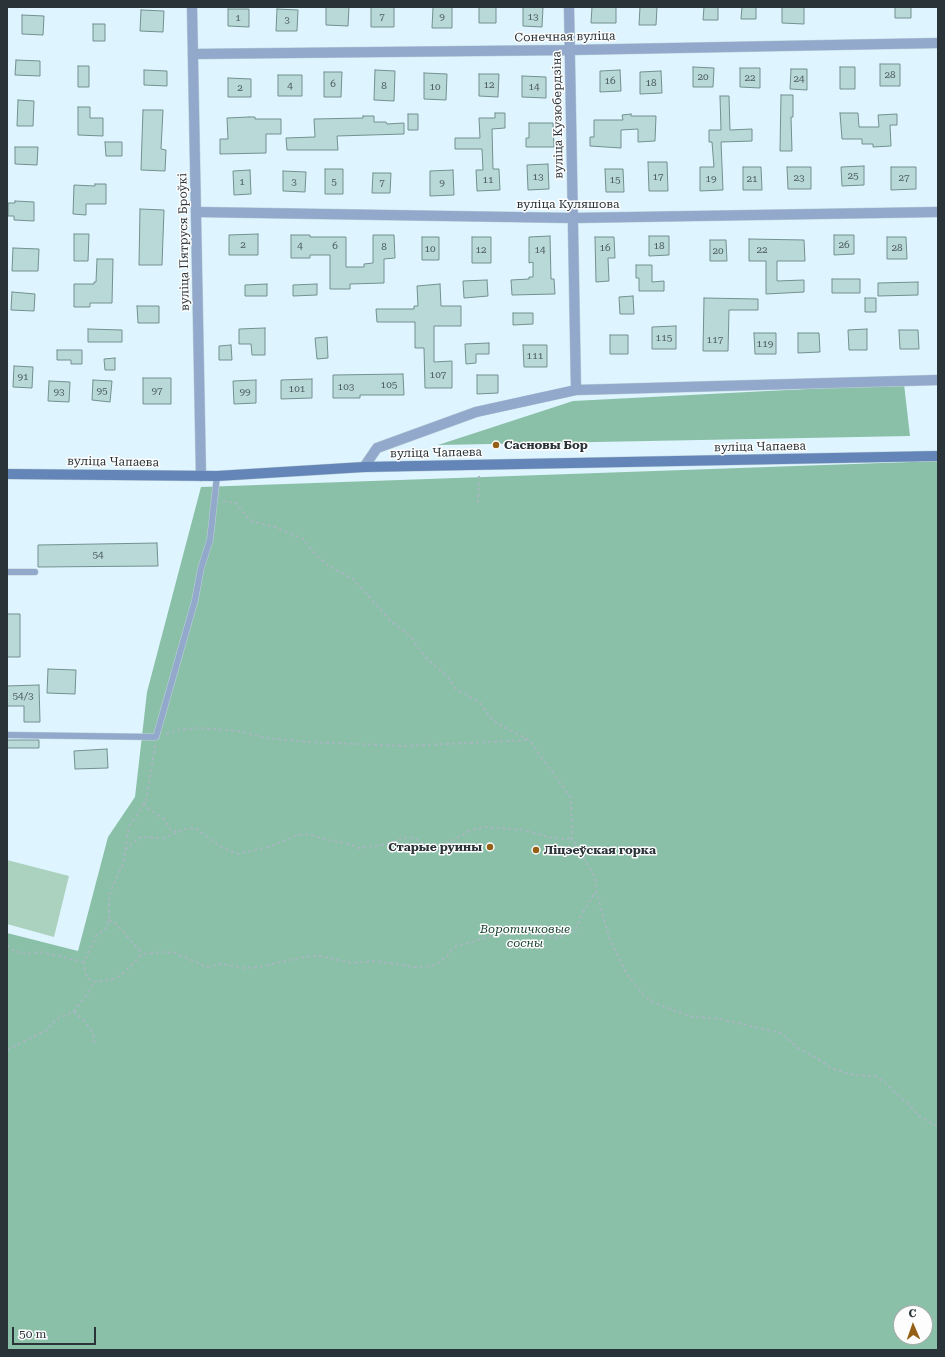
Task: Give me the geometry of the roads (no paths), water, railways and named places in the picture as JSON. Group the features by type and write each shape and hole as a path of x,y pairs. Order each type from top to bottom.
{"main road":[{"name":"вуліца Чапаева","path":"7,474 217,476 364,467 938,456"}],"street":[{"name":"вуліца Пятруся Броўкі","path":"192,7 201,476"},
{"name":"вуліца Кузюбердзіна","path":"569,7 576,390"},
{"name":"Сонечная вуліца","path":"193,54 570,50 938,43"},
{"name":"вуліца Куляшова","path":"197,212 573,218 938,212"},
{"path":"364,467 377,448 476,412 576,390 938,380"}],"lane":[{"path":"7,735 156,737 195,600 201,568 210,540 216,500 217,476"},
{"path":"7,572 35,572"}],"place":[{"name":"Сасновы Бор","path":"496,445"},
{"name":"Старые руины","path":"490,847"},
{"name":"Ліцэеўская горка","path":"536,850"}],"park label":[{"name":"Воротичковые сосны","path":"525,936"}]}
